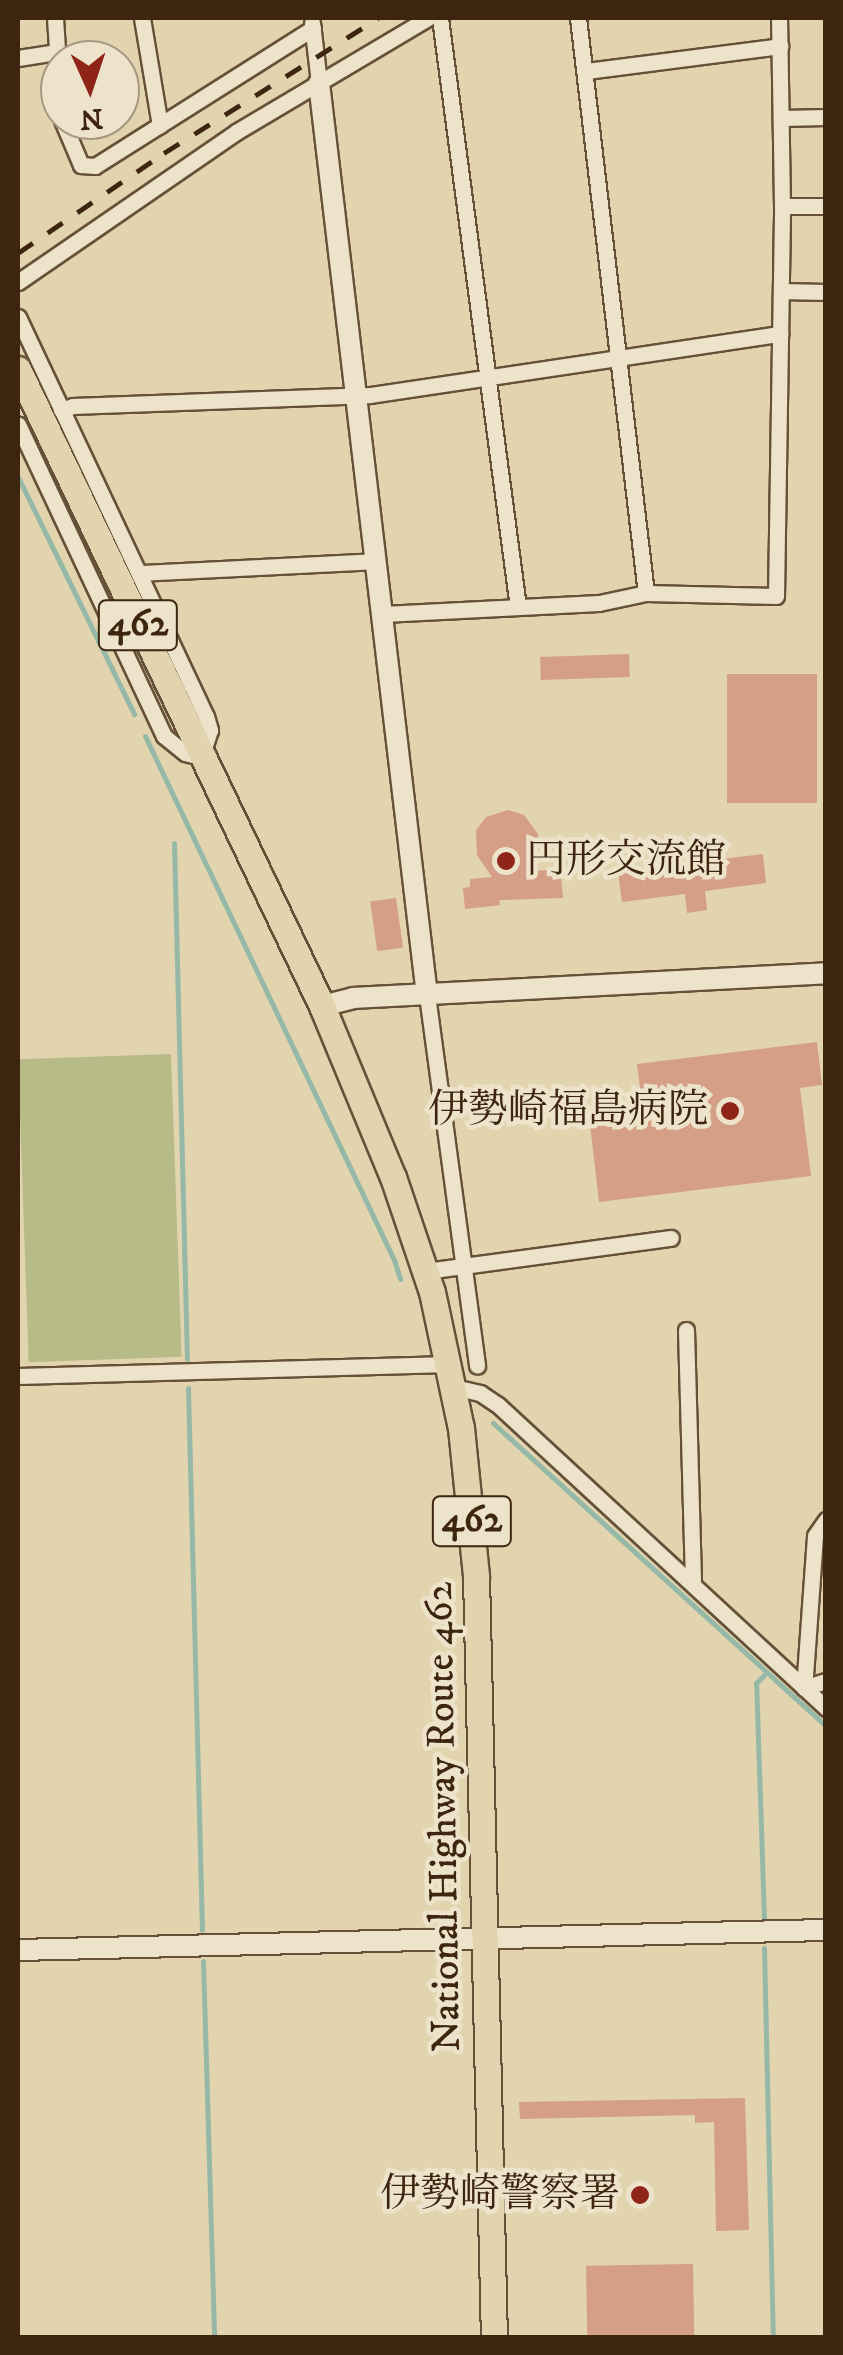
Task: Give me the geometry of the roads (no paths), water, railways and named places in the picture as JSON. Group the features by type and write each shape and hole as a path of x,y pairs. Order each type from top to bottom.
{"highway":[{"name":"National Highway Route 462","path":"18,369 322,1006 394,1177 426,1271 451,1376 475,1558 494,2338"}],"street":[{"path":"142,18 160,125"},
{"path":"18,282 150,189 428,18"},
{"path":"440,18 518,606"},
{"path":"578,18 646,593"},
{"path":"384,614 599,603 646,593 776,596 782,206 779,18"},
{"path":"140,138 312,23 427,995 477,1366"},
{"path":"586,72 780,46"},
{"path":"781,118 826,117"},
{"path":"70,140 81,165 95,166 136,140"},
{"path":"782,206 826,206"},
{"path":"781,292 826,292"},
{"path":"18,317 210,730 201,757 176,748 159,725 18,425"},
{"path":"61,410 73,406 354,396 780,334"},
{"path":"140,573 376,561"},
{"path":"322,1006 353,998 826,973"},
{"path":"426,1271 461,1263 671,1238"},
{"path":"686,1330 693,1583"},
{"path":"18,1376 451,1376 498,1405 826,1708"},
{"path":"804,1688 819,1588 815,1536 826,1520"},
{"path":"804,1688 826,1681"},
{"path":"18,1950 826,1930"}],"waterway":[{"path":"18,477 134,714"},
{"path":"145,736 400,1279"},
{"path":"174,843 187,1359"},
{"path":"188,1388 202,1930"},
{"path":"493,1423 826,1726"},
{"path":"764,1919 756,1683 766,1673"},
{"path":"764,1948 773,2338"},
{"path":"203,1961 214,2338"}],"railway":[{"path":"18,253 164,153 378,18"}],"place":[{"name":"円形交流館","path":"506,861"},
{"name":"伊勢崎福島病院","path":"730,1111"},
{"name":"伊勢崎警察署","path":"640,2195"}]}
